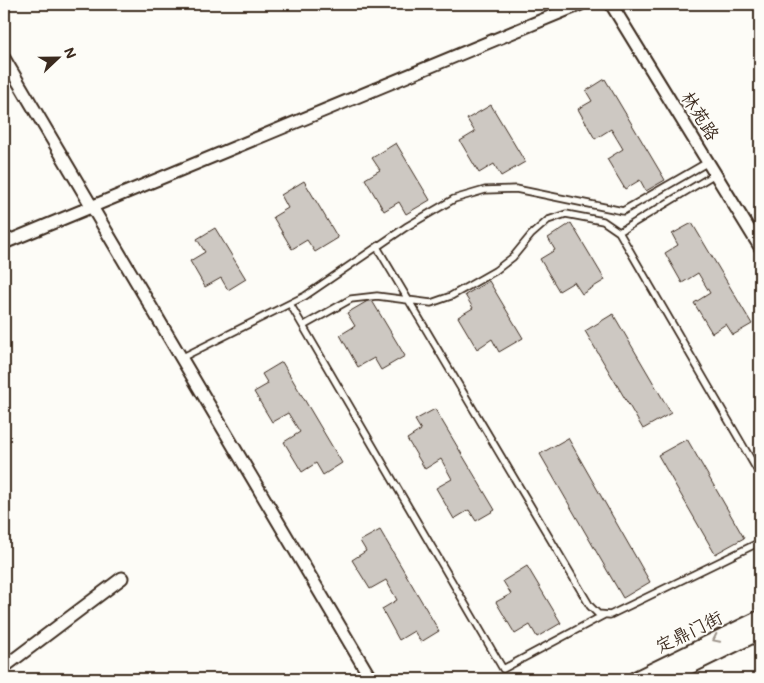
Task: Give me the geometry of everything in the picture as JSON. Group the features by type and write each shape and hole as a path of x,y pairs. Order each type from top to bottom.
{"street":[{"path":"4,243 581,4"},
{"name":"林苑路","path":"611,4 760,247"},
{"path":"4,58 371,679"},
{"path":"4,667 122,578"},
{"name":"定鼎门街","path":"635,679 760,618"},
{"name":"定鼎门街","path":"664,679 760,632"}],"lane":[{"path":"180,358 305,296 406,227 454,199 485,190 516,189 623,211 708,162"},
{"path":"619,232 715,174"},
{"path":"304,326 351,299 377,296 431,303 451,296 495,271 513,257 531,235 548,220 566,214 603,221 619,232 760,474"},
{"path":"377,247 590,606 598,614 610,616 760,542"},
{"path":"290,304 503,669 604,615"}],"building":[{"path":"605,79 665,180 646,191 640,180 625,189 607,159 623,149 611,129 595,139 578,109 592,101 586,91"},
{"path":"491,105 525,162 501,176 494,164 479,173 460,141 475,132 467,119"},
{"path":"396,143 430,200 406,214 399,202 384,211 365,179 380,170 372,158"},
{"path":"304,181 338,238 315,252 307,240 292,249 273,217 288,208 281,195"},
{"path":"571,223 605,280 582,294 574,282 559,291 540,259 555,250 548,238"},
{"path":"692,223 752,324 733,335 726,324 712,333 694,303 710,293 698,273 682,283 665,253 678,245 672,234"},
{"path":"215,228 246,279 228,290 221,278 205,287 190,261 205,252 197,239"},
{"path":"489,281 523,338 499,352 492,339 477,349 458,317 473,308 465,295"},
{"path":"371,299 405,356 381,370 374,358 358,367 340,335 355,326 347,313"},
{"path":"613,314 671,413 643,429 585,331"},
{"path":"282,362 342,463 323,475 316,463 302,472 284,442 300,432 288,413 272,422 254,392 268,384 262,374"},
{"path":"435,409 495,510 476,521 469,510 454,519 436,488 452,479 441,459 425,469 407,439 421,430 415,420"},
{"path":"568,438 650,582 623,598 540,454"},
{"path":"687,439 744,538 715,554 658,455"},
{"path":"380,530 439,631 421,642 414,631 399,640 382,609 397,600 386,580 370,589 352,560 366,551 360,541"},
{"path":"527,566 561,623 537,637 530,625 515,634 496,602 511,594 503,581"}]}
